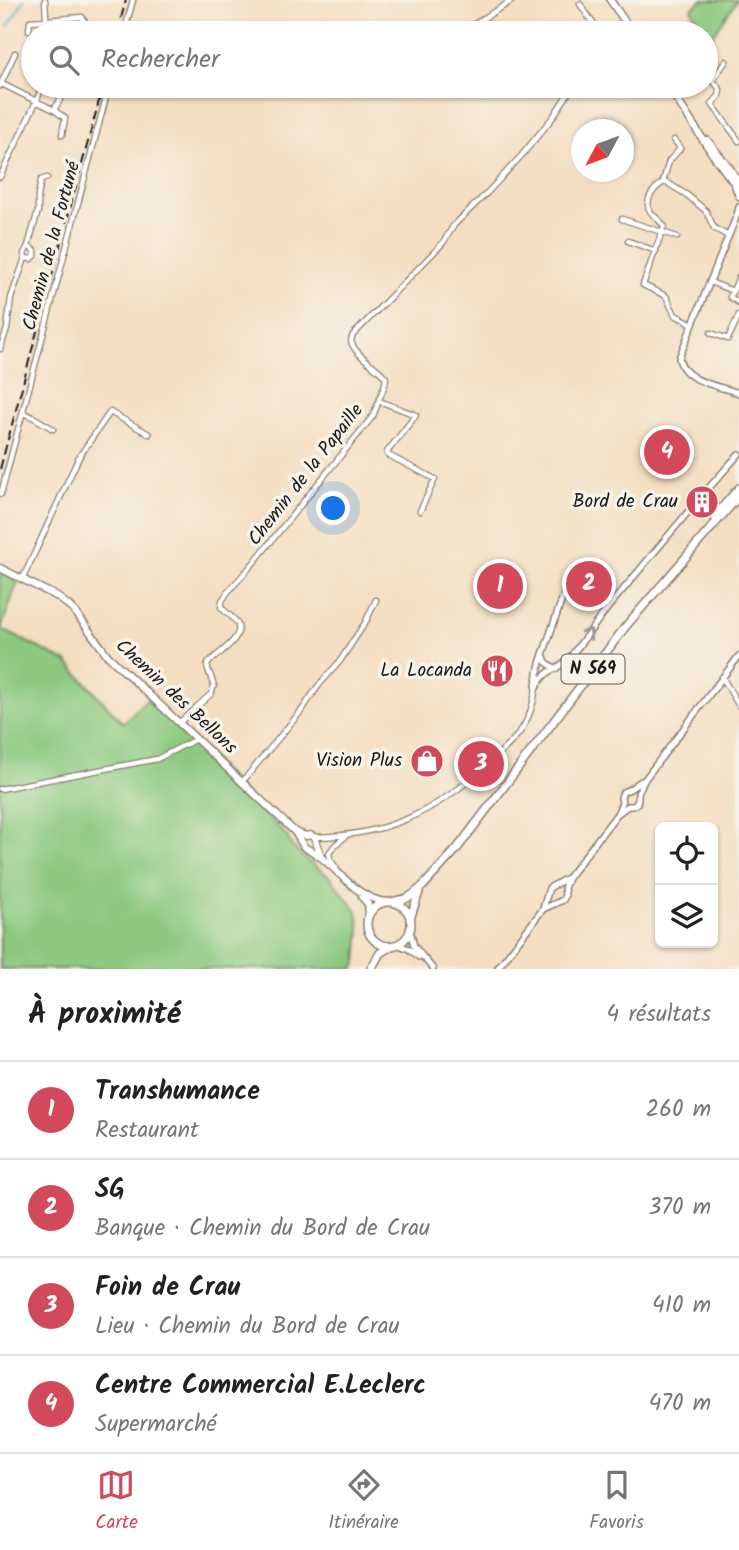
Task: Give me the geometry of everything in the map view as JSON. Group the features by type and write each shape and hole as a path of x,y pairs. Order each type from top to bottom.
{"main road":[{"path":"612,0 624,21"},
{"path":"676,98 734,183 739,195"},
{"path":"694,125 739,183"},
{"name":"N 569","path":"691,551 707,526 739,488"},
{"name":"N 569","path":"388,902 409,898 467,836 626,626 739,496"},
{"name":"Chemin des Bellons","path":"0,568 23,578 68,605 108,656 295,832 311,842 322,858 342,877 370,899 388,902"},
{"name":"N 569","path":"410,919 416,897 423,886"},
{"name":"Chemin des Bellons","path":"359,892 368,904 369,915"},
{"path":"388,902 401,906 410,919 410,929 405,939 380,953 370,969 374,953 368,926 369,915 378,905 388,902"},
{"path":"372,937 382,944 396,945"}],"street":[{"path":"45,0 47,20"},
{"path":"127,21 133,0"},
{"path":"479,21 513,0"},
{"path":"580,4 592,21"},
{"path":"30,21 82,17 84,21"},
{"path":"15,52 1,85 21,93"},
{"path":"718,72 726,61"},
{"path":"32,98 65,118 62,135"},
{"path":"54,110 61,98"},
{"name":"Chemin de la Fortuné","path":"1,494 107,98"},
{"name":"Chemin de la Papaille","path":"179,723 211,694 214,686 209,662 237,638 240,631 239,626 222,607 227,593 373,416 386,378 352,346 353,335 443,243 454,225 523,155 565,98"},
{"path":"717,98 712,104 739,141"},
{"path":"0,177 37,100"},
{"path":"674,141 680,148 669,161 663,182 656,186 648,204 649,209 664,226 643,285 666,296 675,315 693,324"},
{"path":"0,347 7,329 11,298 38,211 41,180 47,178"},
{"path":"663,182 687,195 706,211 714,228 728,236"},
{"path":"739,206 680,358 686,373 739,393"},
{"path":"622,219 677,237"},
{"path":"732,227 739,221"},
{"path":"628,241 656,251"},
{"path":"25,258 31,259 35,256 36,251 28,246"},
{"path":"739,277 730,297 739,303"},
{"path":"710,282 733,291"},
{"path":"712,333 728,339 739,315"},
{"path":"379,401 416,415 387,452 388,455 435,479 420,511"},
{"path":"23,412 53,429"},
{"path":"23,578 79,457 110,412 149,434"},
{"path":"536,688 546,673 568,660 606,610 739,454"},
{"path":"311,842 406,820 431,808 459,789 523,729 532,709 540,663 566,588 606,610"},
{"path":"243,781 302,710 318,685 341,661 376,600"},
{"path":"543,654 546,662 556,669"},
{"path":"625,804 633,806 637,803 645,779 739,656"},
{"path":"722,677 739,706"},
{"path":"0,789 157,759 196,739"},
{"path":"625,804 622,795 625,791 645,779"},
{"path":"630,789 638,794"},
{"path":"497,969 543,909 549,888 560,886 568,878 625,804"},
{"path":"342,877 329,853 348,835"},
{"path":"543,909 561,902 564,897 560,886"},
{"path":"547,897 556,903"},
{"path":"410,929 414,946 432,969"},
{"path":"396,945 415,953 432,969"}],"green space":[{"path":"702,0 737,0 718,28 718,21 698,21 691,9"},
{"path":"0,573 18,581 1,629 67,662 123,723 147,699 287,836 291,845 304,858 329,876 357,911 360,930 357,962 353,969 0,969"}],"waterway":[{"path":"8,26 24,0"}],"railway":[{"path":"120,21 126,0"},
{"path":"0,469 100,98"}],"place":[{"name":"Centre Commercial E.Leclerc","path":"667,452"},
{"name":"Bord de Crau","path":"702,502"},
{"name":"SG","path":"589,584"},
{"name":"Transhumance","path":"500,586"},
{"name":"La Locanda","path":"497,671"},
{"name":"Vision Plus","path":"427,761"},
{"name":"Foin de Crau","path":"481,764"}]}
